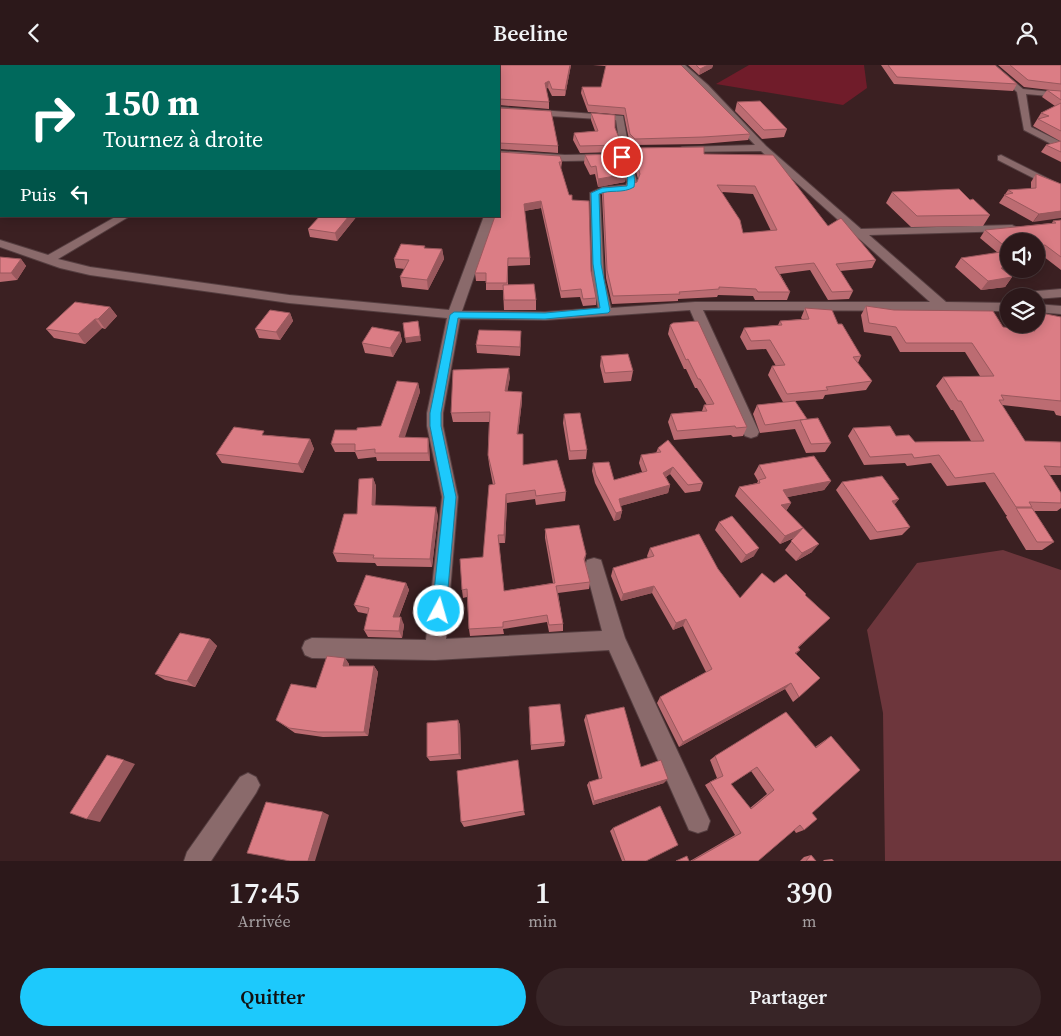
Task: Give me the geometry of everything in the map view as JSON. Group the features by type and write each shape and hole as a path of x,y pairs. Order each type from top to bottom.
{"street":[{"path":"680,65 705,87 763,148 941,305"},
{"path":"990,65 1022,91 1061,95"},
{"path":"1022,91 1027,128 1061,146"},
{"path":"500,110 620,118 623,145 632,150 652,150"},
{"path":"670,150 763,148"},
{"path":"500,156 617,157 626,159 632,182 630,187 623,190 602,190 595,193 597,261 605,311"},
{"path":"1002,158 1061,189"},
{"path":"48,259 124,217"},
{"path":"435,650 450,497 435,426 435,413 454,315 490,217"},
{"path":"858,232 914,232 1026,227"},
{"path":"0,243 90,271 289,299 454,315 545,316 695,306 941,305 1000,307"},
{"path":"1045,294 1061,293"},
{"path":"695,306 751,432"},
{"path":"1045,309 1061,310"},
{"path":"594,566 615,640 698,821"},
{"path":"312,648 435,650 615,640"},
{"path":"196,861 248,785"}],"shaded area":[{"path":"749,65 864,65 867,88 843,105 716,84"},
{"path":"1003,550 1061,570 1061,861 885,861 883,713 867,630 917,563"}],"building":[{"path":"500,65 570,65 565,90 552,89 549,81 545,83 549,102 500,99"},
{"path":"606,65 681,65 750,134 635,139 630,134 625,108 588,105 582,87 601,87"},
{"path":"696,65 708,65 700,69"},
{"path":"888,65 995,65 1017,84 897,77"},
{"path":"1010,65 1061,65 1061,84 1028,80"},
{"path":"1047,90 1061,91 1061,100"},
{"path":"760,101 787,129 764,130 737,102"},
{"path":"1061,103 1061,131 1038,119 1049,116 1041,113"},
{"path":"500,108 551,111 558,146 500,143"},
{"path":"591,113 615,115 615,128 619,138 632,148 704,147 704,154 773,155 828,226 841,218 876,260 836,264 853,291 832,292 814,263 775,267 790,292 758,292 756,289 719,287 719,289 679,292 680,294 613,296 607,270 603,188 630,185 637,182 640,174 634,152 621,145 580,146 574,133 598,131","holes":["717,185 755,186 777,230 743,233 740,220"]},
{"path":"1061,141 1061,152 1046,145"},
{"path":"500,152 560,156 562,162 559,162 569,195 572,195 572,200 589,201 591,271 596,298 583,299 581,289 561,291 541,201 524,204 530,258 508,258 507,283 486,283 486,273 475,273 495,217 500,217"},
{"path":"585,155 621,155 626,174 598,179 596,166 591,167"},
{"path":"1036,174 1061,184 1061,211 1039,214 1004,195 1013,193 1008,190 1036,188"},
{"path":"959,189 990,215 917,216 892,192"},
{"path":"319,217 348,217 335,233 308,229"},
{"path":"1061,220 1061,257 1045,245 1045,233 1000,233 1000,242 985,230 1056,223 1053,221"},
{"path":"401,244 442,249 427,280 400,277 409,260 394,259"},
{"path":"1000,252 1000,278 1006,278 988,281 961,258"},
{"path":"0,257 21,259 11,273 0,273"},
{"path":"534,284 536,300 504,300 503,285"},
{"path":"75,302 110,307 78,334 46,329"},
{"path":"866,306 894,310 993,311 1000,322 1000,333 1045,333 1045,314 1061,317 1061,401 1001,395 1004,400 999,400 1025,441 1061,442 1061,467 1044,466 1061,493 1061,503 1029,502 1032,507 1016,507 994,473 955,478 939,455 914,458 912,454 870,457 853,428 890,426 896,436 909,435 915,442 984,441 961,401 958,401 943,377 994,376 972,343 906,343 896,327 869,323"},
{"path":"805,308 832,310 838,324 842,324 861,356 853,357 872,381 826,387 828,390 787,394 772,366 785,365 770,340 751,341 744,328 782,325 780,321 809,319"},
{"path":"270,310 290,313 276,332 255,329"},
{"path":"418,321 420,336 405,338 403,323"},
{"path":"698,321 747,427 736,428 735,426 677,431 671,414 707,411 704,405 714,404 688,359 686,360 670,325 673,323"},
{"path":"372,327 400,332 390,348 362,343"},
{"path":"479,330 521,331 520,347 476,345"},
{"path":"628,354 633,371 605,373 601,356"},
{"path":"509,368 505,391 522,392 517,434 523,434 523,465 557,460 566,492 536,496 535,490 506,494 504,535 498,535 504,591 555,583 545,529 579,525 586,554 584,559 590,582 556,586 563,624 549,625 547,615 503,622 503,627 469,629 467,589 462,590 460,559 483,557 489,485 495,484 488,455 490,412 451,413 453,370"},
{"path":"397,381 418,383 399,437 428,438 428,453 375,453 375,449 355,451 355,444 331,444 335,430 357,430 357,428 381,426"},
{"path":"795,401 807,419 765,425 757,405"},
{"path":"580,413 587,450 570,451 564,414"},
{"path":"818,418 831,443 811,444 800,420"},
{"path":"234,427 264,431 262,435 310,439 298,464 216,454"},
{"path":"668,440 703,483 688,485 673,467 663,473 670,485 619,499 622,511 616,513 596,475 593,463 609,462 614,480 647,471 641,455 661,452 658,448"},
{"path":"814,456 831,481 783,490 791,503 781,505 819,544 802,553 791,541 803,528 785,536 739,487 760,483 759,480 766,478 759,465"},
{"path":"882,476 899,499 892,501 910,527 877,532 842,482"},
{"path":"373,478 372,505 436,507 430,559 373,558 374,555 333,553 344,514 357,514 359,479"},
{"path":"1016,508 1032,508 1054,542 1037,542"},
{"path":"732,516 759,548 746,555 719,522"},
{"path":"699,534 718,569 740,598 762,573 774,583 786,574 830,618 798,647 800,650 795,653 820,678 799,697 791,683 683,742 660,697 712,669 686,619 676,623 654,586 623,594 613,568 654,556 650,548"},
{"path":"366,575 406,583 393,617 401,617 399,631 364,630 369,608 354,605"},
{"path":"180,633 210,639 187,681 155,674"},
{"path":"327,656 345,658 343,666 374,666 364,732 318,732 289,728 276,720 291,684 316,688"},
{"path":"560,704 565,742 531,745 529,707"},
{"path":"624,707 641,767 661,760 668,779 594,801 589,782 602,778 586,715"},
{"path":"786,712 816,748 831,736 860,770 812,813 817,819 804,830 800,825 758,861 692,861 741,833 710,782 723,776 715,756","holes":["757,767 774,790 751,809 731,784"]},
{"path":"458,720 459,754 427,757 427,723"},
{"path":"107,755 124,760 87,819 70,813"},
{"path":"518,760 524,811 461,822 457,771"},
{"path":"266,802 323,812 308,861 290,861 247,853"},
{"path":"660,806 678,845 646,861 625,861 613,828"},
{"path":"811,855 816,861 806,861"},
{"path":"687,856 689,861 676,861"}],"route":[{"path":"439,611 450,497 435,426 435,413 454,315 545,316 605,311 598,278 595,193 602,190 628,189 632,185 630,170 626,159 622,157"}]}
